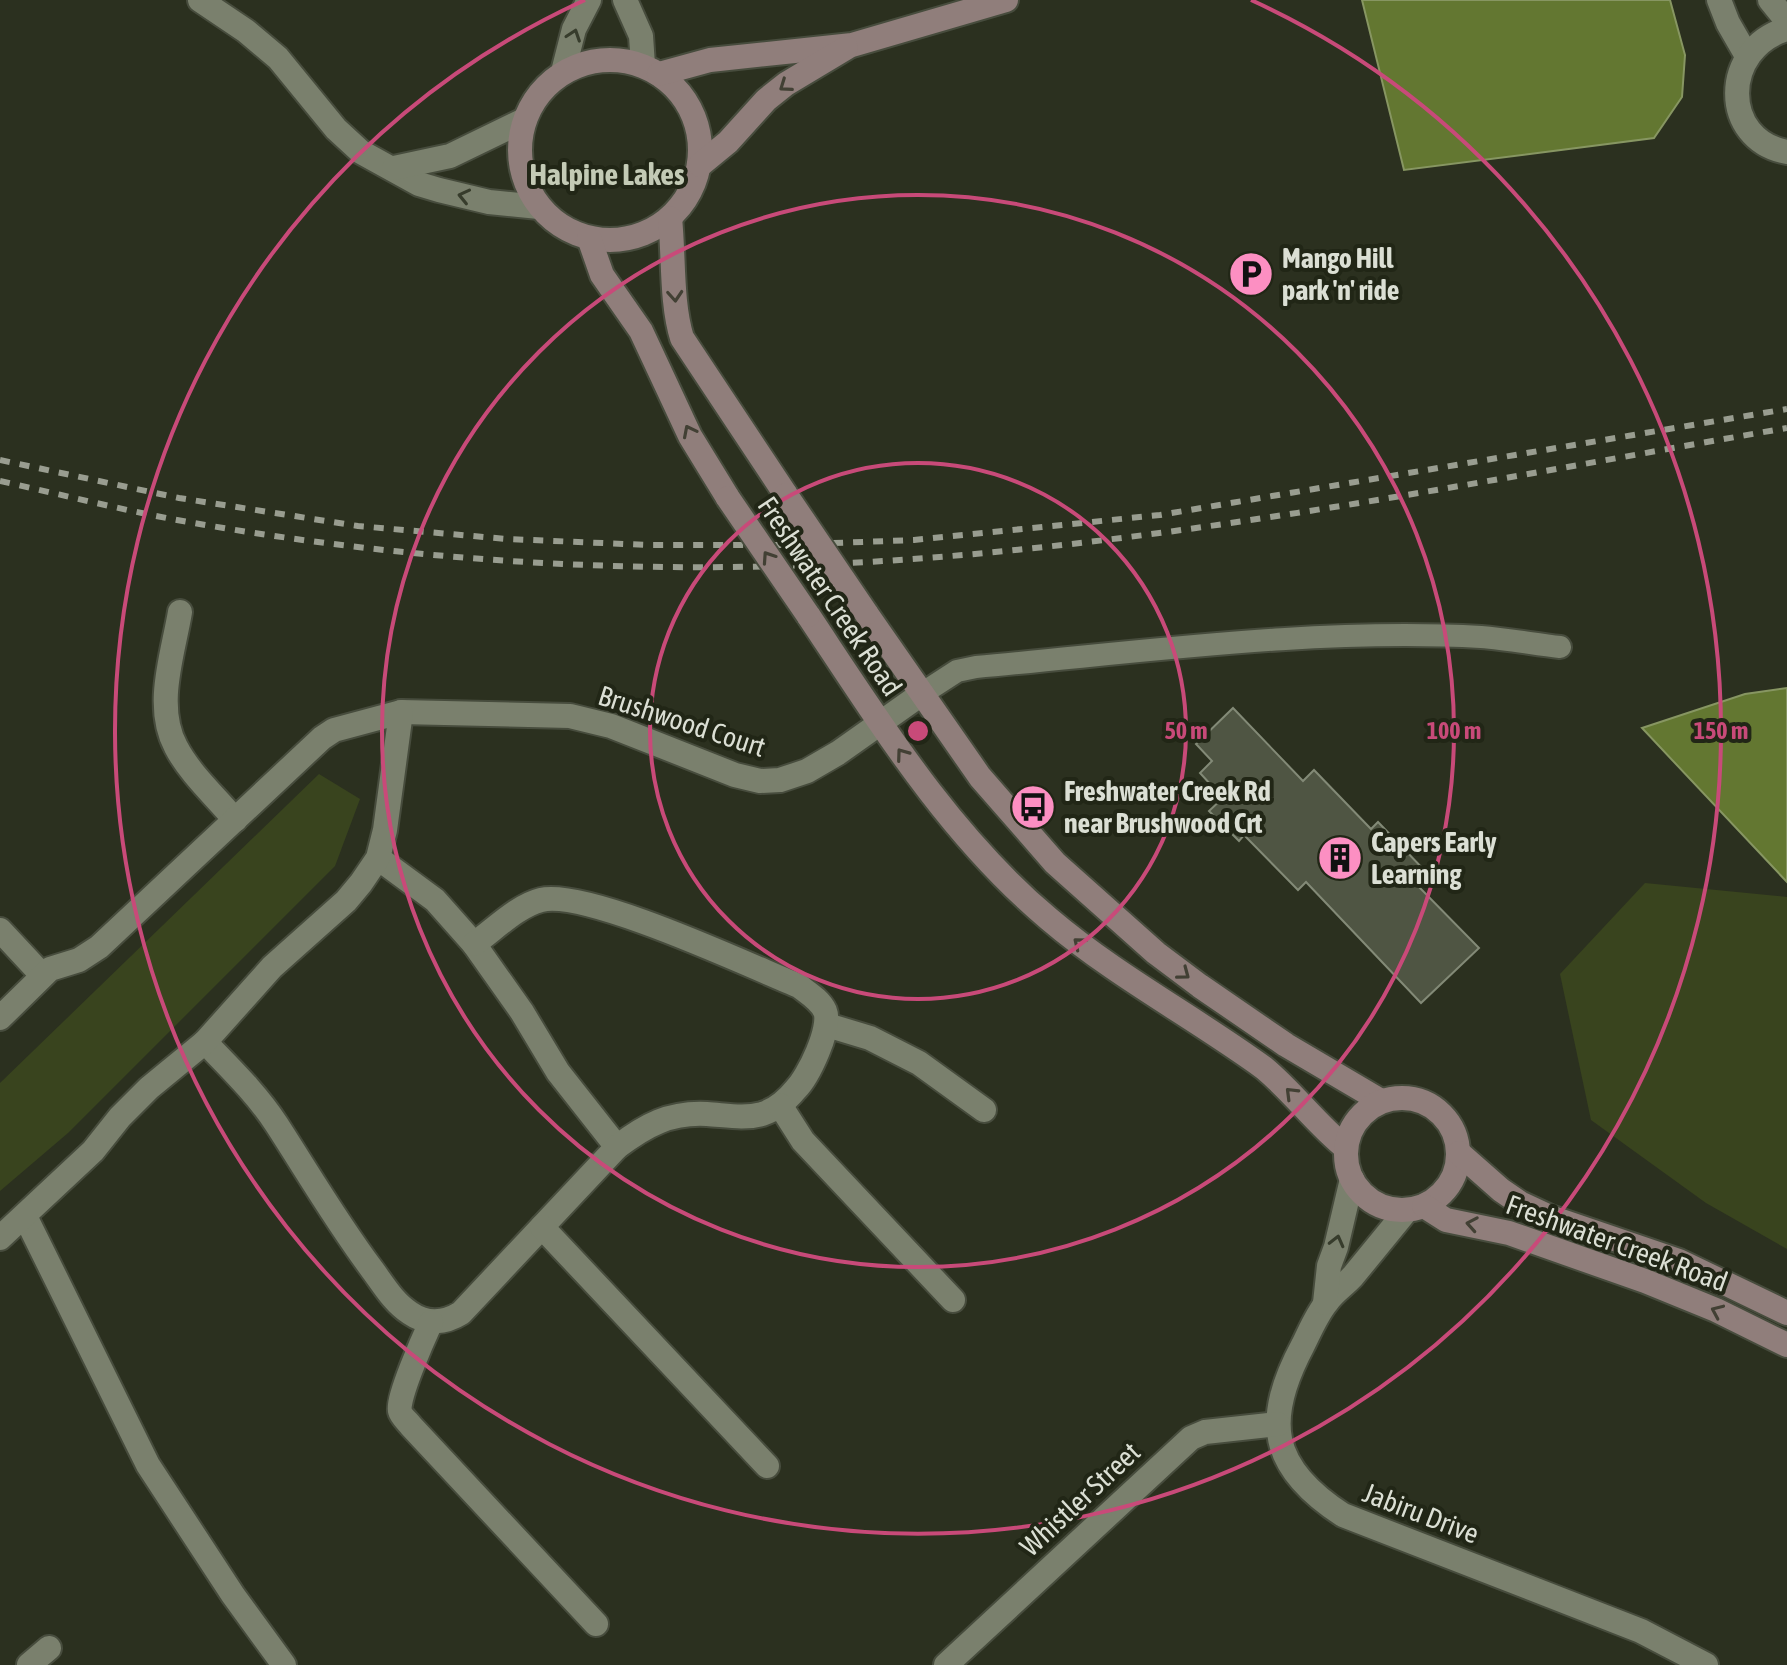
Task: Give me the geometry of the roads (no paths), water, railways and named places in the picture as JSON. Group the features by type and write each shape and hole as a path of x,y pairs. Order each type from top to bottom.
{"main road":[{"path":"651,70 710,60 852,45 1006,0"},
{"path":"700,165 728,142 766,100 786,84 852,45"},
{"path":"616,59 651,70 679,92 693,114 700,139 700,165 690,195 670,218 646,234 618,241 589,238 561,227 539,207 524,180 519,150 524,120 539,92 563,72 588,61 616,59"},
{"name":"Freshwater Creek Road","path":"670,218 676,303 682,338 920,695 980,777 1055,863 1156,953 1286,1045 1381,1101"},
{"name":"Freshwater Creek Road","path":"589,238 602,275 641,331 690,436 728,498 880,724 935,799 1009,883 1094,955 1264,1068 1286,1087 1323,1129 1346,1148"},
{"path":"1397,1097 1413,1098 1430,1105 1445,1117 1452,1128 1459,1153 1450,1185 1438,1197 1416,1208 1391,1209 1361,1193 1346,1164 1346,1148 1356,1119 1367,1108 1397,1097"},
{"name":"Freshwater Creek Road","path":"1459,1153 1520,1203 1550,1217 1679,1261 1787,1313"},
{"name":"Freshwater Creek Road","path":"1416,1208 1446,1220 1509,1233 1645,1281 1716,1310 1787,1345"}],"street":[{"path":"200,0 246,31 278,58 348,142 377,161 419,184 439,190 489,202 539,207"},
{"path":"563,72 574,29 589,0"},
{"path":"625,0 641,36 651,70"},
{"path":"1719,0 1747,56"},
{"path":"1770,0 1787,21"},
{"path":"1787,29 1759,42 1747,56 1739,72 1736,90 1739,108 1748,127 1761,141 1787,152"},
{"path":"394,168 450,156 524,120"},
{"path":"180,612 166,690 165,710 169,729 189,766 235,820"},
{"name":"Brushwood Court","path":"42,975 50,969 79,960 99,947 334,730 401,712 570,716 611,726 720,770 760,781 780,780 807,771 838,753 920,695"},
{"path":"0,1238 93,1151 120,1117 205,1042 272,967 346,901 378,858 385,830 401,712"},
{"path":"378,858 435,900 474,944 522,1012 558,1072 617,1147"},
{"path":"205,1042 275,1122 332,1215 398,1304 414,1316 431,1322 449,1320 461,1313 617,1147 645,1126 672,1115 736,1117 762,1114 780,1105 799,1087 827,1025 826,1012 817,999 799,986 633,918 573,902 543,900 525,908 474,944"},
{"path":"0,930 42,975 0,1018"},
{"path":"827,1025 870,1038 919,1063 984,1110"},
{"path":"780,1105 803,1141 953,1300"},
{"name":"Jabiru Drive","path":"1325,1303 1329,1266 1352,1179"},
{"name":"Jabiru Drive","path":"1416,1208 1325,1303 1289,1371 1282,1391 1278,1424 1291,1469 1314,1494 1343,1515 1641,1631 1706,1665"},
{"path":"25,1216 148,1465 233,1595 284,1665"},
{"path":"542,1227 767,1466"},
{"path":"431,1322 400,1399 399,1410 596,1624"},
{"name":"Whistler Street","path":"946,1665 1191,1438 1213,1430 1278,1424"},
{"path":"29,1665 49,1648"}],"lane":[{"path":"920,695 957,671 976,667 1273,641 1484,637 1560,647"}],"railway":[{"path":"0,460 179,498 358,526 507,539 649,545 780,545 914,540 1160,515 1787,409"},
{"path":"0,481 177,520 420,554 603,566 805,565 946,556 1087,542 1228,523 1787,428"}],"place":[{"name":"Mango Hill park 'n' ride","path":"1251,274"},
{"name":"Freshwater Creek Rd near Brushwood Crt","path":"1033,807"},
{"name":"Capers Early Learning","path":"1340,858"}],"district":[{"name":"Halpine Lakes","path":"607,174"}]}
